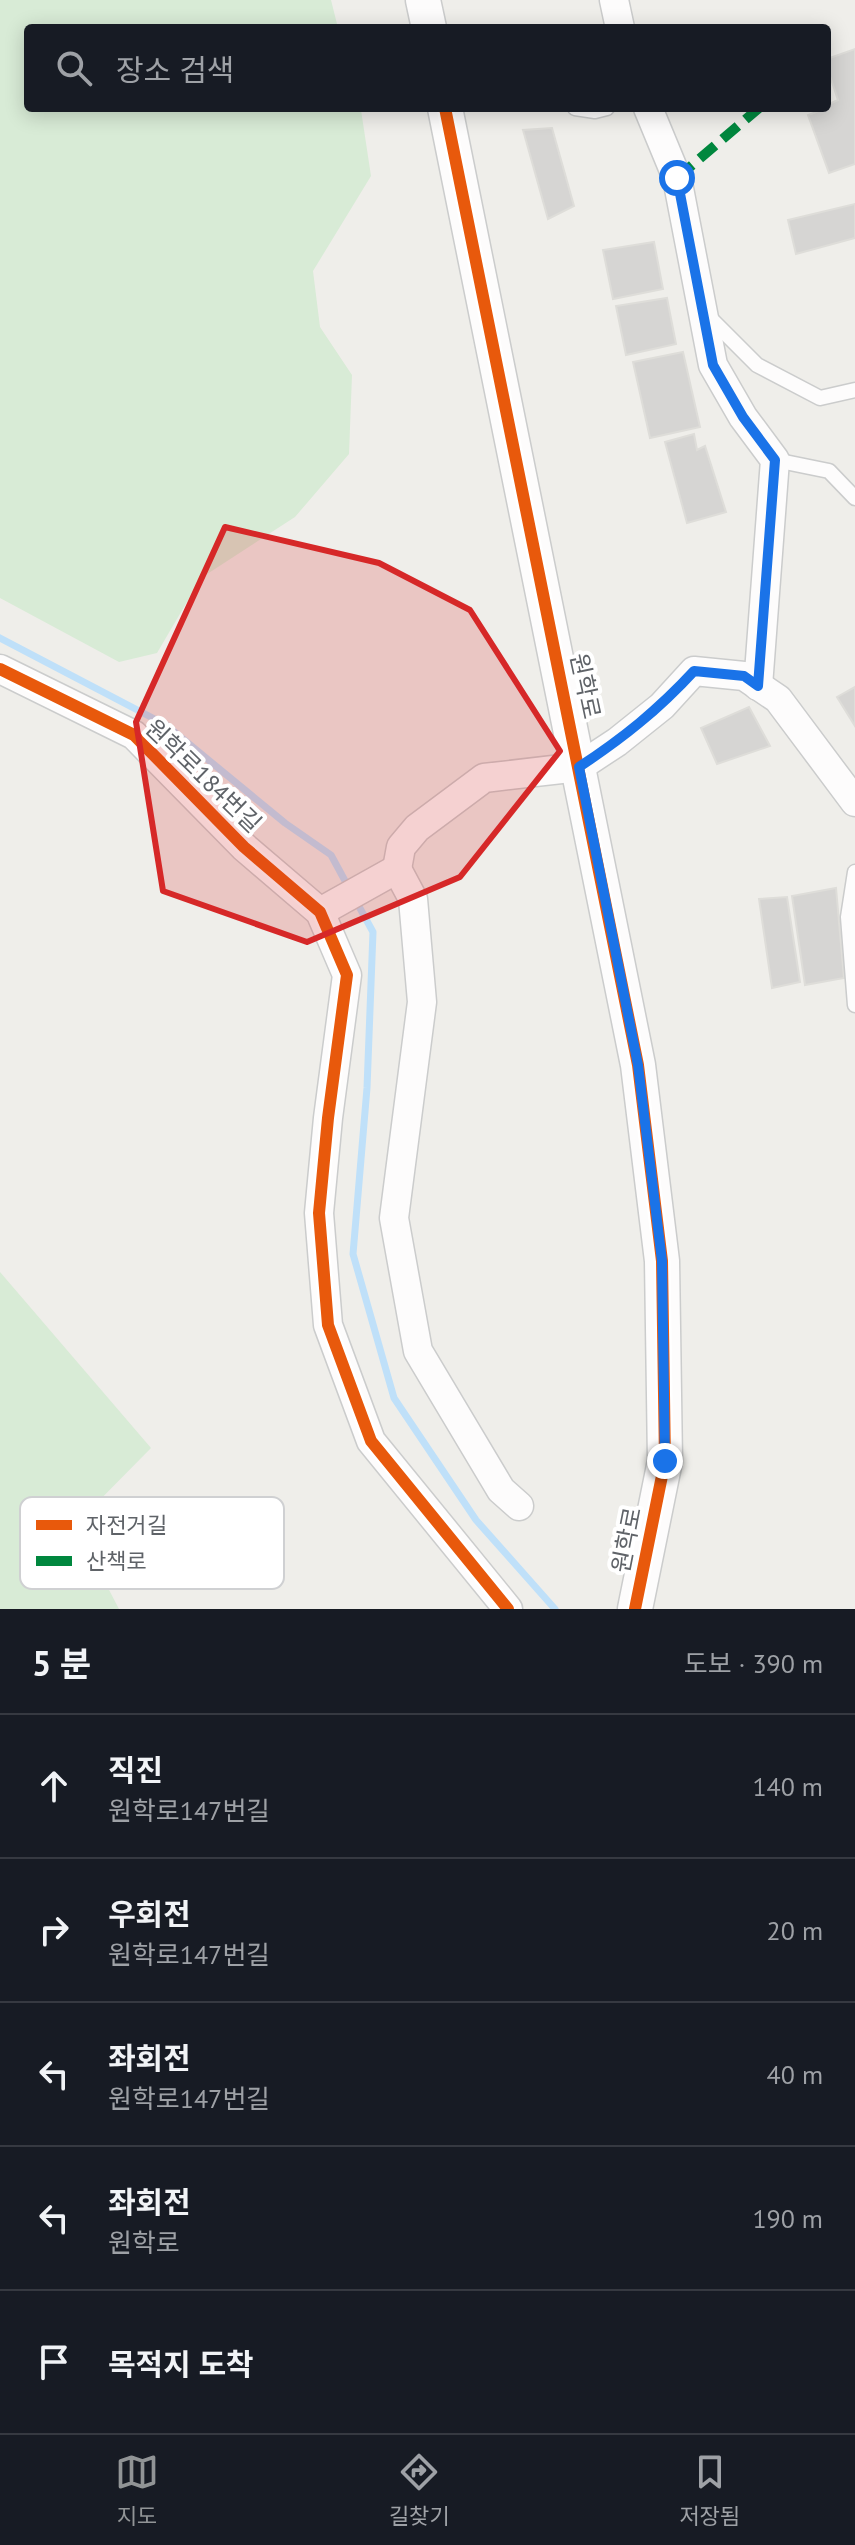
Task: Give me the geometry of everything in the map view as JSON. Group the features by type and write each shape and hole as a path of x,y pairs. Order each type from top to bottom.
{"street":[{"path":"423,0 428,24"},
{"path":"614,0 619,24"},
{"name":"원학로","path":"446,112 638,1065 662,1261 665,1461 635,1609"},
{"path":"650,112 677,178 713,365 743,417 775,460 758,686"},
{"name":"원학로184번길","path":"0,669 134,735 244,847 328,907"},
{"path":"508,1609 371,1441 328,1325 319,1213 347,975 328,907 388,874 401,847 417,828 484,778 579,767 662,706 694,671 744,676 778,699 855,802"},
{"path":"388,874 413,899 422,1002 394,1218 418,1351 501,1490 519,1506"}],"lane":[{"path":"703,311 757,365 820,398 855,390"},
{"path":"775,460 829,471 855,498"},
{"path":"855,872 848,917 855,1005"}],"highlighted area":[{"path":"225,527 379,563 470,610 560,751 460,877 307,942 163,891 136,722"}],"green space":[{"path":"0,0 331,0 337,24 24,24 24,112 361,112 371,176 313,271 320,327 352,375 349,454 295,517 201,578 157,653 119,662 0,598"},
{"path":"0,1272 151,1448 103,1497 20,1497 20,1589 109,1589 119,1609 0,1609"}],"building":[{"path":"855,49 855,164 829,173 808,115 831,112 831,103 838,100 831,79 831,58"},
{"path":"552,128 574,206 548,219 523,130"},
{"path":"855,204 855,238 796,254 788,220"},
{"path":"654,242 663,289 613,299 603,250"},
{"path":"667,298 676,344 626,355 616,306"},
{"path":"683,352 700,427 650,438 633,362"},
{"path":"694,434 697,450 705,446 726,512 687,523 665,442"},
{"path":"855,687 855,726 837,697"},
{"path":"749,707 770,746 717,764 701,728"},
{"path":"836,888 844,978 805,985 792,896"},
{"path":"787,897 800,982 772,988 759,899"}],"waterway":[{"path":"0,638 166,725 285,823 331,855 350,890"},
{"path":"356,901 373,932 367,1088 353,1254 394,1398 476,1520 555,1609"}],"marked path":[{"path":"677,178 754,112"}],"cycle path":[{"path":"446,112 638,1065 662,1261 665,1461 635,1609"},
{"path":"0,669 134,735 244,847 320,912 347,975 319,1213 328,1325 371,1441 508,1609"}],"route":[{"path":"665,1461 662,1261 638,1065 579,767 662,706 694,671 744,676 758,686 775,460 743,417 713,365 677,178"}]}
